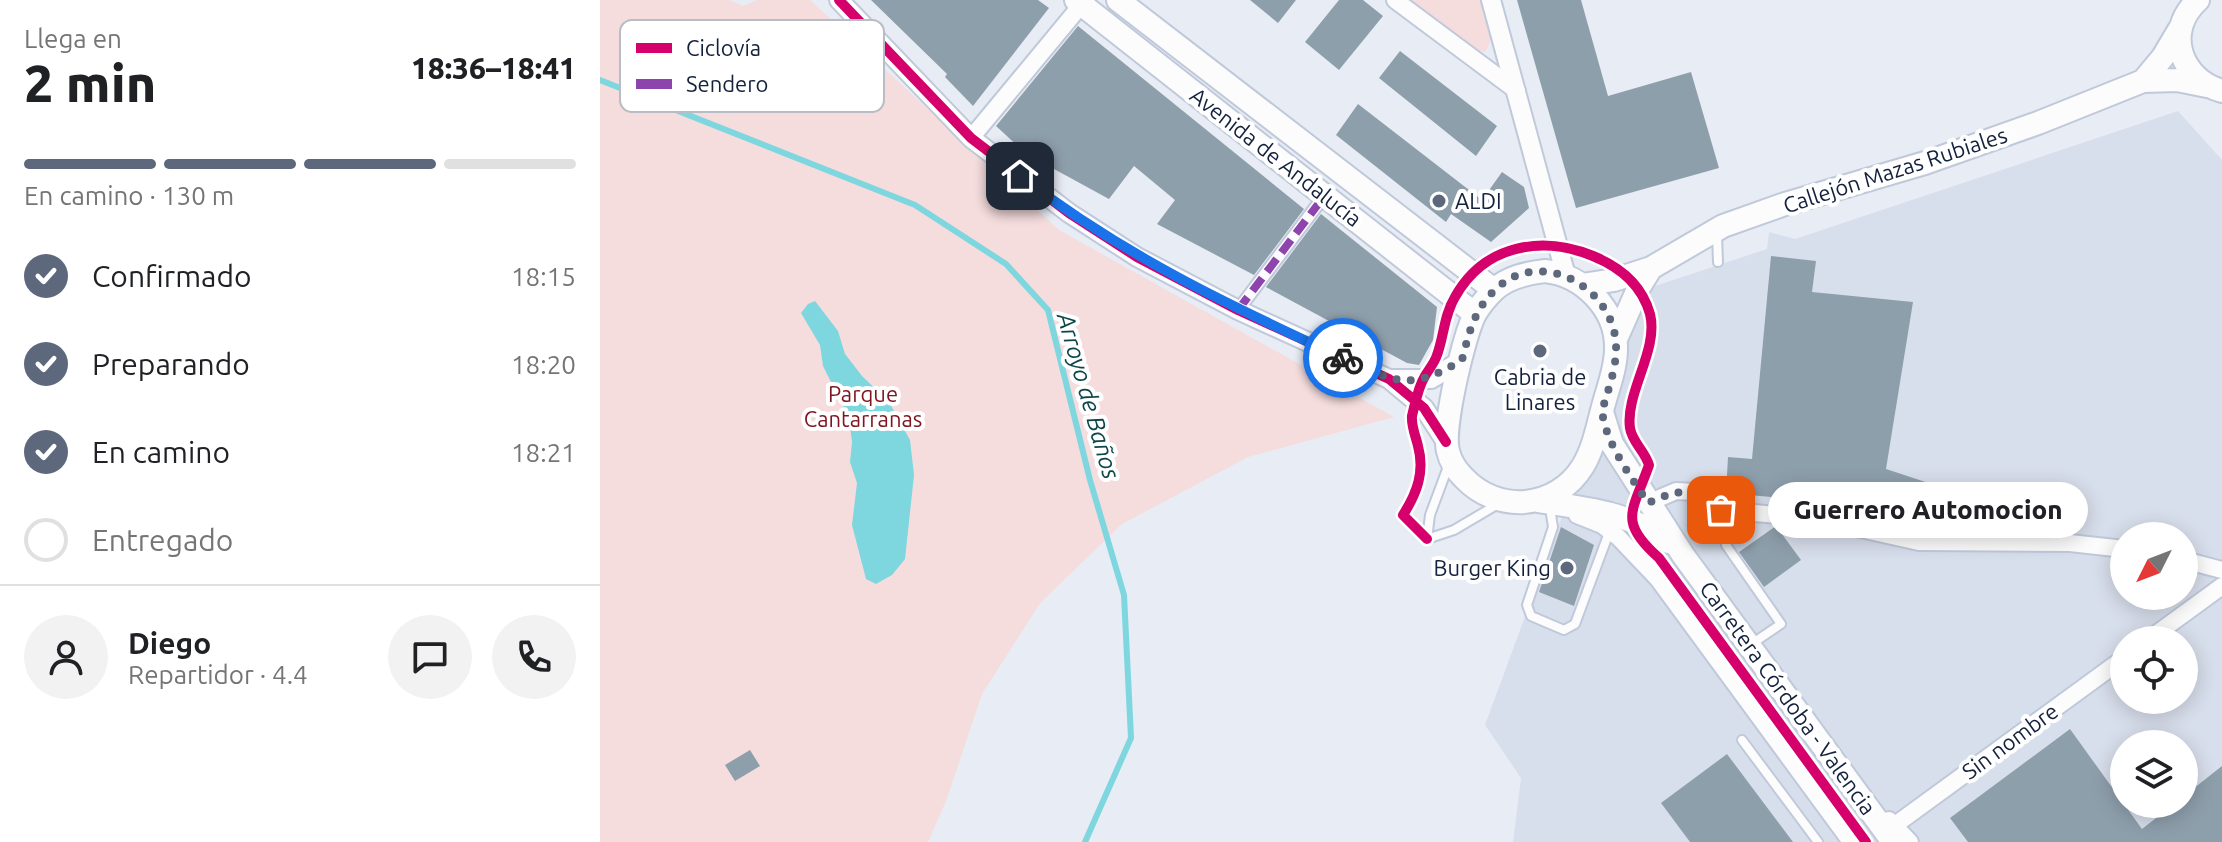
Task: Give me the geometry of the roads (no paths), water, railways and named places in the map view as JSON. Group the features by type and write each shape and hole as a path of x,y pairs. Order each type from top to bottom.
{"main road":[{"name":"Avenida de Andalucía","path":"1118,0 1494,290"},
{"name":"Avenida de Andalucía","path":"1079,2 1475,314"},
{"path":"2143,81 2163,57 2190,8"},
{"path":"2190,8 2179,47 2183,61 2195,77 2214,88"},
{"path":"2143,81 2177,80 2214,88"},
{"name":"Callejón Mazas Rubiales","path":"1574,280 1614,280 1651,268 1716,230 1785,204 1925,163 2143,81"},
{"path":"1616,339 1605,309 1574,280 1545,271 1509,280 1494,290 1475,314 1447,428 1448,451 1462,476 1477,489 1502,501 1544,504 1582,468 1614,366 1616,339 1651,268"},
{"name":"Carretera Córdoba - Valencia","path":"1602,411 1612,444 1683,555 1851,784 1894,834"},
{"name":"Carretera Córdoba - Valencia","path":"1544,504 1624,515 1656,532 1683,555"}],"street":[{"path":"839,0 858,20"},
{"path":"1395,0 1517,91"},
{"path":"1491,0 1574,280"},
{"path":"971,138 1079,2"},
{"path":"884,47 971,138 1069,213 1126,250 1238,310 1389,379 1424,408 1448,451"},
{"path":"1238,310 1325,195"},
{"path":"1389,379 1431,379 1462,360"},
{"path":"1648,503 1676,491 1694,492 1721,510 1811,518 1919,542 2070,543 2110,547"},
{"path":"1544,504 1610,530 1636,553 1851,842"},
{"path":"2198,564 2222,570"},
{"path":"2167,626 2222,586"},
{"name":"Sin nombre","path":"1894,834 2110,669"},
{"path":"1894,834 1910,842"}],"lane":[{"path":"1716,230 1718,262"},
{"path":"1448,451 1430,515 1427,539 1454,530 1502,501"},
{"path":"1544,504 1553,527 1527,605 1531,616 1564,630 1575,624 1610,530"},
{"path":"1721,510 1726,545 1781,624 1749,646"},
{"path":"1742,740 1818,842"}],"water":[{"path":"815,301 838,331 845,354 889,402 910,440 914,475 905,559 892,575 876,584 866,579 852,525 857,483 850,462 852,442 849,418 823,366 820,345 801,313"}],"waterway":[{"name":"Arroyo de Baños","path":"600,80 620,88"},
{"name":"Arroyo de Baños","path":"681,112 915,205 1006,264 1048,310 1090,480 1124,595 1131,738 1085,842"}],"place":[{"name":"ALDI","path":"1439,201"},
{"name":"Cabria de Linares","path":"1540,351"},
{"name":"Guerrero Automocion","path":"1721,510"},
{"name":"Burger King","path":"1567,568"}],"park label":[{"name":"Parque Cantarranas","path":"863,406"}]}
